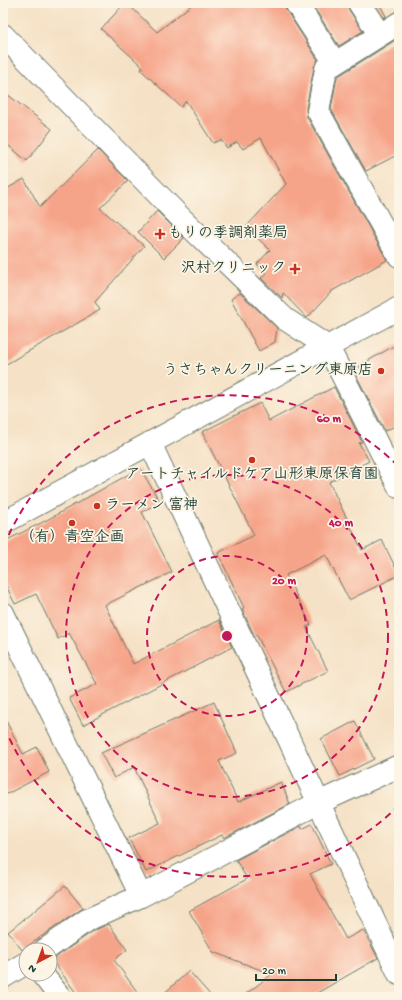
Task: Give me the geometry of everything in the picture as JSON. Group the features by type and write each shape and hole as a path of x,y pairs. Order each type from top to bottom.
{"street":[{"path":"296,3 335,63"},
{"path":"359,3 380,35"},
{"path":"399,23 326,69 318,111 399,256"},
{"path":"3,35 180,218 285,320 328,347 399,487"},
{"path":"3,523 399,308"},
{"path":"150,443 399,974"},
{"path":"3,613 140,896"},
{"path":"56,942 87,920 140,896 318,804 399,766"},
{"path":"48,982 60,997"}],"building":[{"path":"125,3 127,3 157,32 194,3 284,3 286,10 318,60 314,67 306,109 307,117 387,260 332,291 307,318 283,293 282,298 261,278 266,274 257,264 270,250 246,227 286,184 261,138 243,149 237,142 227,148 221,140 213,143 186,101 181,107 141,70 143,67 101,29"},
{"path":"311,3 347,3 349,10 363,31 339,46"},
{"path":"374,3 379,3 386,16 384,18"},
{"path":"397,39 399,42 399,154 366,171 331,109 337,77"},
{"path":"3,91 52,129 27,161 3,141"},
{"path":"98,150 128,181 100,208 144,246 95,302 100,310 3,366 3,191 24,179 40,207"},
{"path":"157,211 184,238 164,258 138,232"},
{"path":"240,293 277,328 275,342 259,351 231,299"},
{"path":"399,343 399,424 385,431 356,375 363,372 359,366"},
{"path":"334,387 362,442 359,443 369,461 329,482 362,550 382,540 399,575 349,600 326,555 286,575 311,625 306,627 328,671 286,692 256,634 254,635 242,609 244,608 218,553 254,535 202,432 260,403 269,421"},
{"path":"140,468 160,502 142,512 172,572 105,605 133,664 219,620 232,647 83,725 69,698 97,684 69,633 58,639 36,594 15,604 3,579 3,542 45,521"},
{"path":"214,702 237,753 219,761 238,802 281,782 290,804 224,838 222,835 146,872 129,838 160,823 134,767 114,778 101,753"},
{"path":"3,715 23,754 37,747 49,772 3,796"},
{"path":"355,721 374,759 340,776 321,739"},
{"path":"312,824 331,864 310,874 346,939 363,930 378,958 310,997 242,997 272,974 213,952 189,911 247,879 236,860 301,826 302,829"},
{"path":"65,886 83,908 34,942 18,942 18,945 8,932"},
{"path":"109,924 127,950 114,960 141,997 79,997 58,968 58,956 93,931"},
{"path":"189,971 212,997 160,997"}],"place":[{"name":"もりの季調剤薬局","path":"160,234"},
{"name":"沢村クリニック","path":"295,269"},
{"name":"うさちゃんクリーニング東原店","path":"381,371"},
{"name":"アートチャイルドケア山形東原保育園","path":"252,460"},
{"name":"ラーメン 富神","path":"97,506"},
{"name":"（有）青空企画","path":"72,523"}]}
